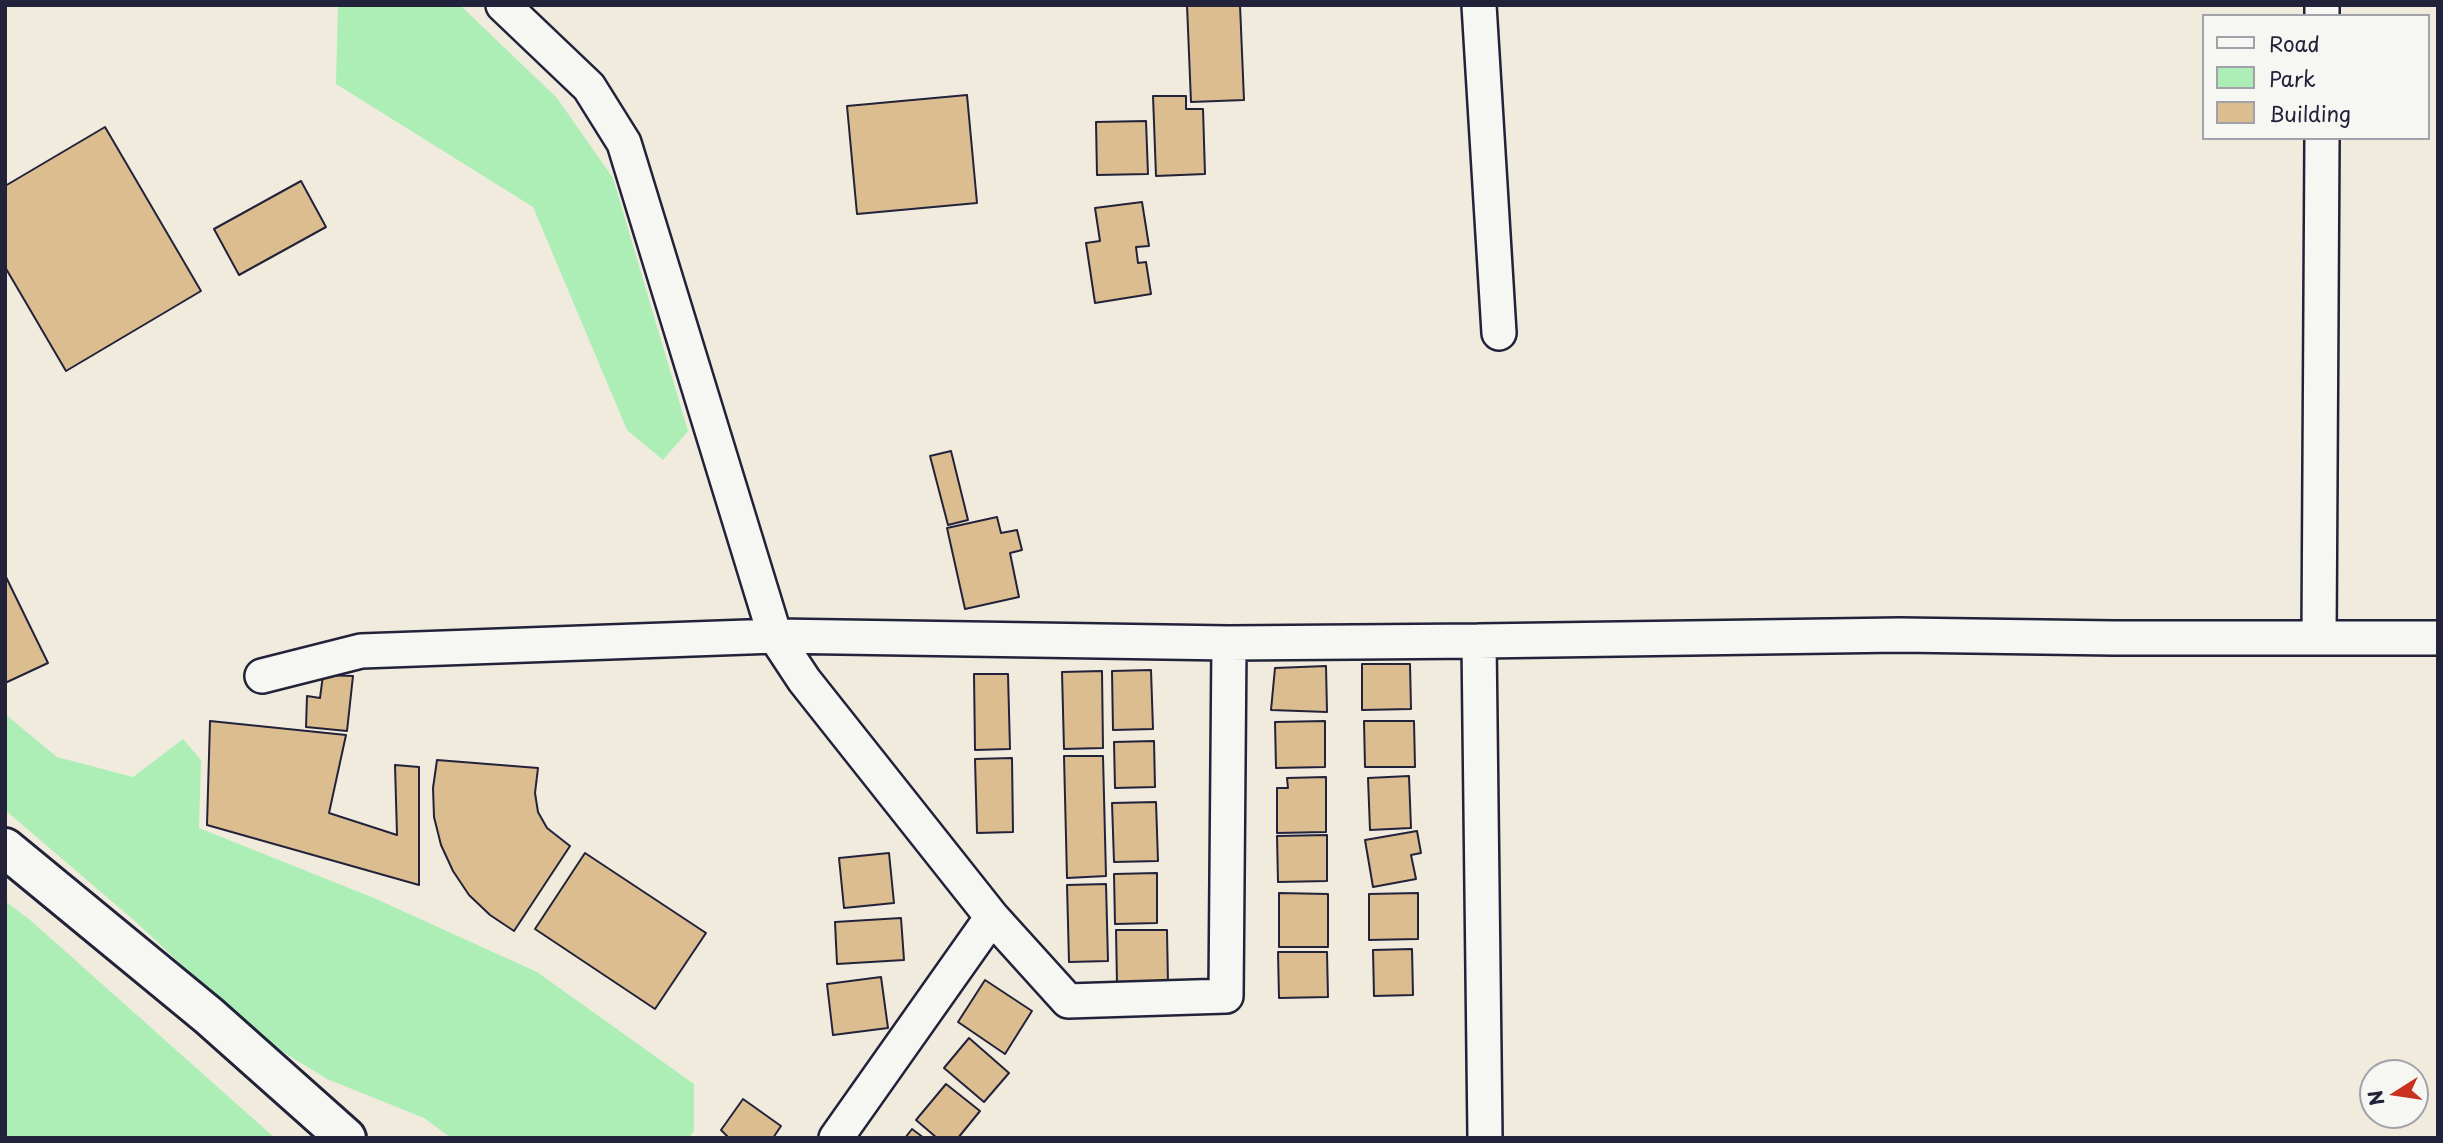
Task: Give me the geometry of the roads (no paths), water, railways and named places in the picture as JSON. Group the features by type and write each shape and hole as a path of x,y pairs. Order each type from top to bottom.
{"street":[{"path":"503,5 589,88 624,143 775,636 804,680 992,917 1068,1002 1226,996 1229,643"},
{"path":"1479,5 1499,333"},
{"path":"2319,638 2322,140"},
{"path":"262,676 361,651 775,636 1229,643 1900,635 2438,638"},
{"path":"1479,641 1485,1138"},
{"path":"5,848 209,1016 346,1138"},
{"path":"836,1138 992,917"}]}
